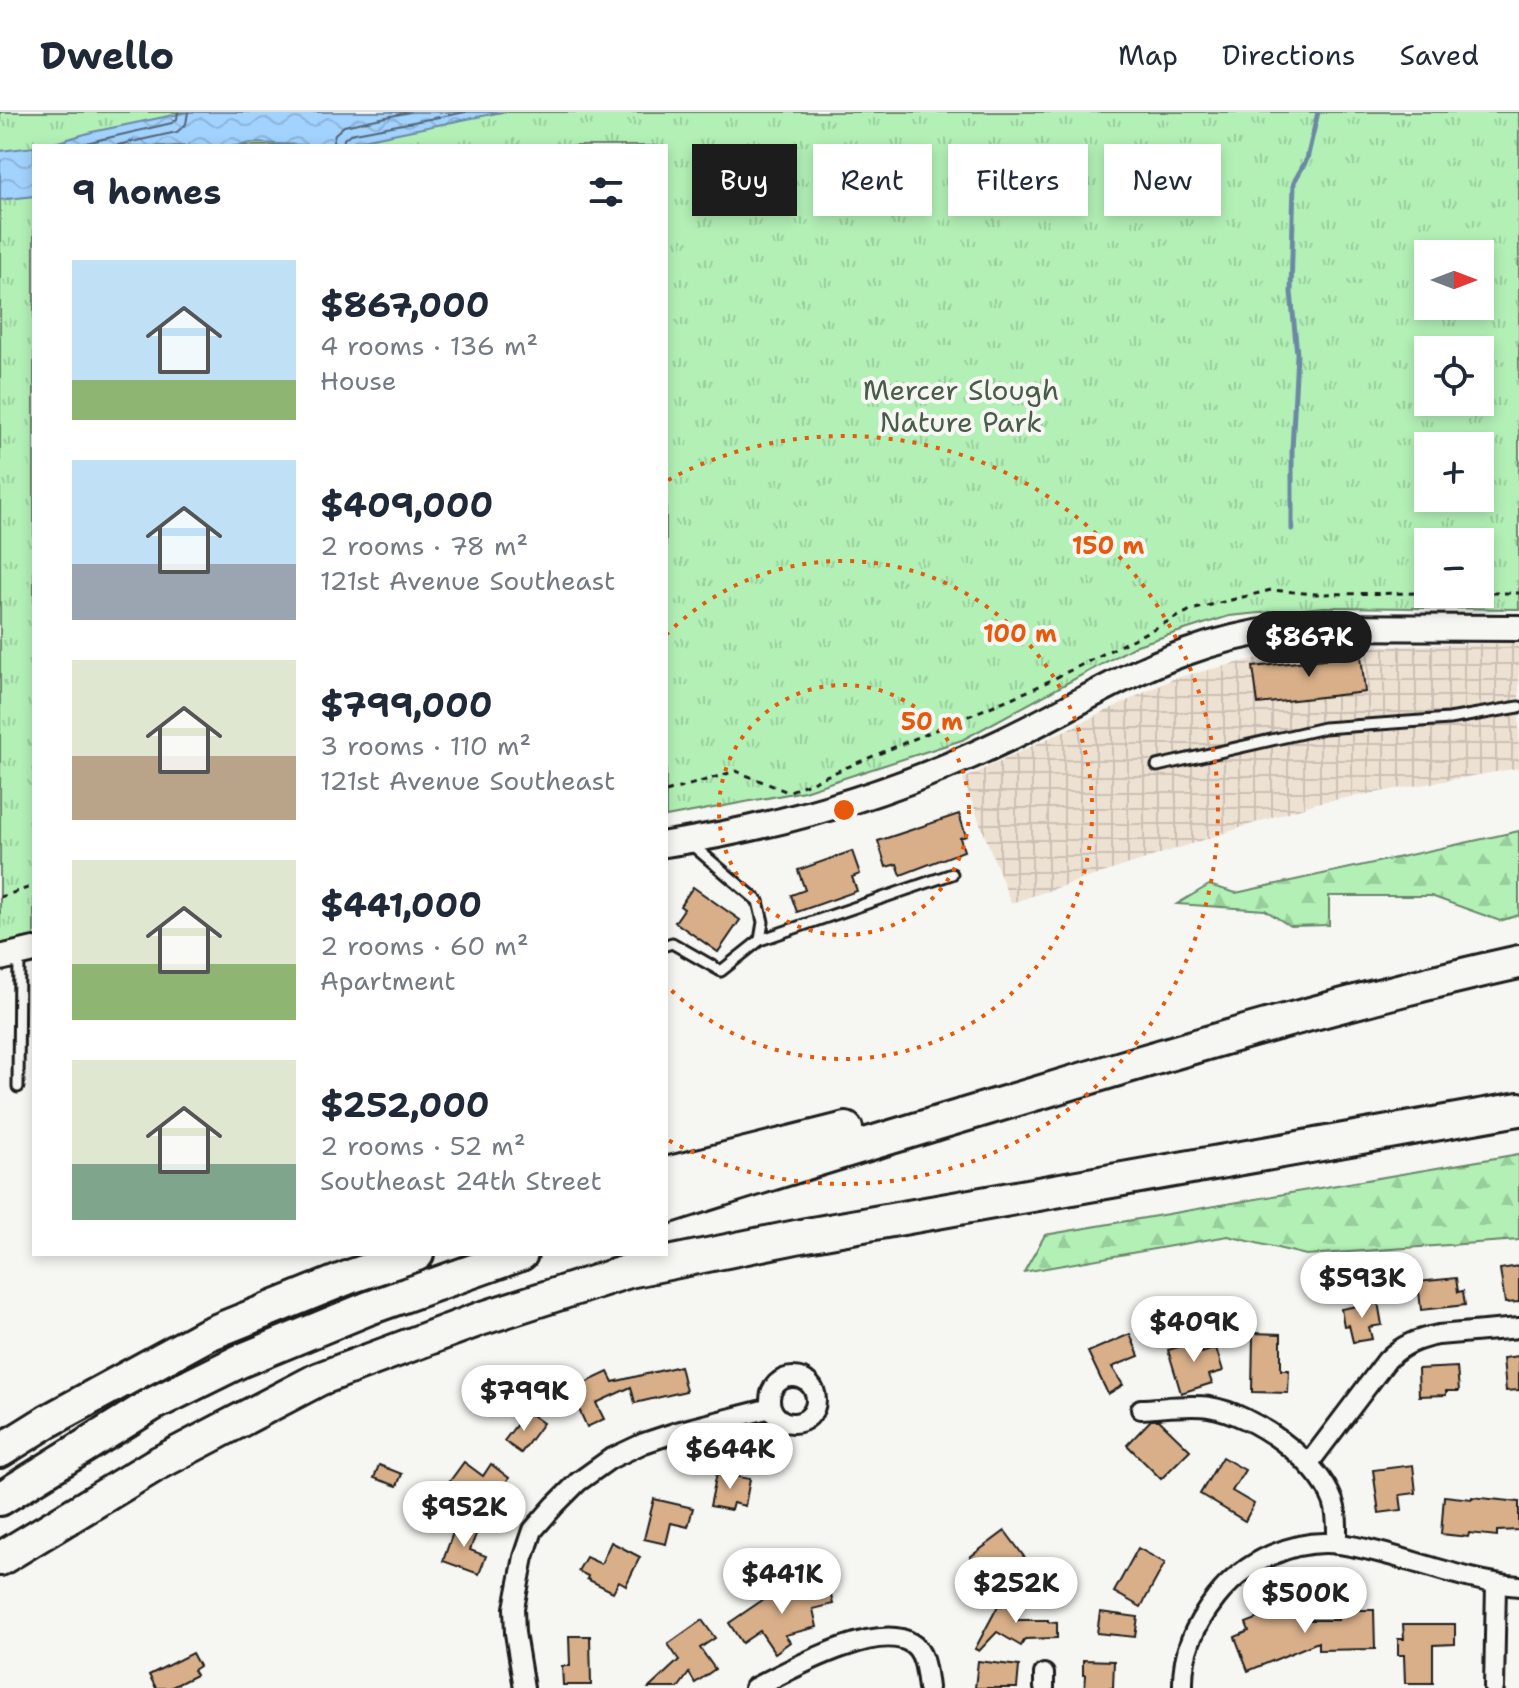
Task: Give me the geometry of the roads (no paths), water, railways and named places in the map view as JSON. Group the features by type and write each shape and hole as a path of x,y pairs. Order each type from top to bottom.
{"highway":[{"path":"668,1206 1164,1055 1455,976 1519,962"},
{"path":"668,1174 1164,1055"},
{"path":"0,1559 155,1465 319,1379 480,1319 629,1271 801,1236 1519,1109"},
{"path":"0,1451 48,1421 206,1335 352,1276 411,1256"},
{"path":"0,1499 151,1405 240,1361 369,1308 515,1256"}],"street":[{"path":"677,843 792,819 886,790 1004,741 1152,666 1220,641 1276,629 1303,627 1519,628"},
{"path":"1309,1463 1397,1350 1408,1343 1438,1335 1519,1328"},
{"path":"1141,1409 1202,1407 1222,1410 1286,1444 1309,1463 1334,1502 1337,1544"},
{"path":"524,1688 514,1608 533,1530 555,1505 578,1482 610,1459 644,1443 771,1408"},
{"path":"1183,1688 1185,1653 1193,1631 1223,1588 1250,1565 1294,1547 1337,1544 1379,1552 1496,1584 1519,1586"},
{"path":"1494,1688 1496,1584"},
{"path":"754,1688 866,1638 896,1637 913,1643 921,1655 928,1688"}],"lane":[{"path":"1157,766 1324,728 1449,719 1519,707"},
{"path":"677,843 758,901 763,922 760,940"},
{"path":"668,944 672,943 721,971 760,940 952,874"},
{"path":"18,954 18,1087"}],"water":[{"path":"188,112 502,112 343,144 51,144"},
{"path":"32,147 32,196 0,200 0,151"}],"waterway":[{"path":"1292,529 1297,354 1291,292 1294,182 1307,159 1318,112"}],"park label":[{"name":"Mercer Slough Nature Park","path":"961,406"}]}
